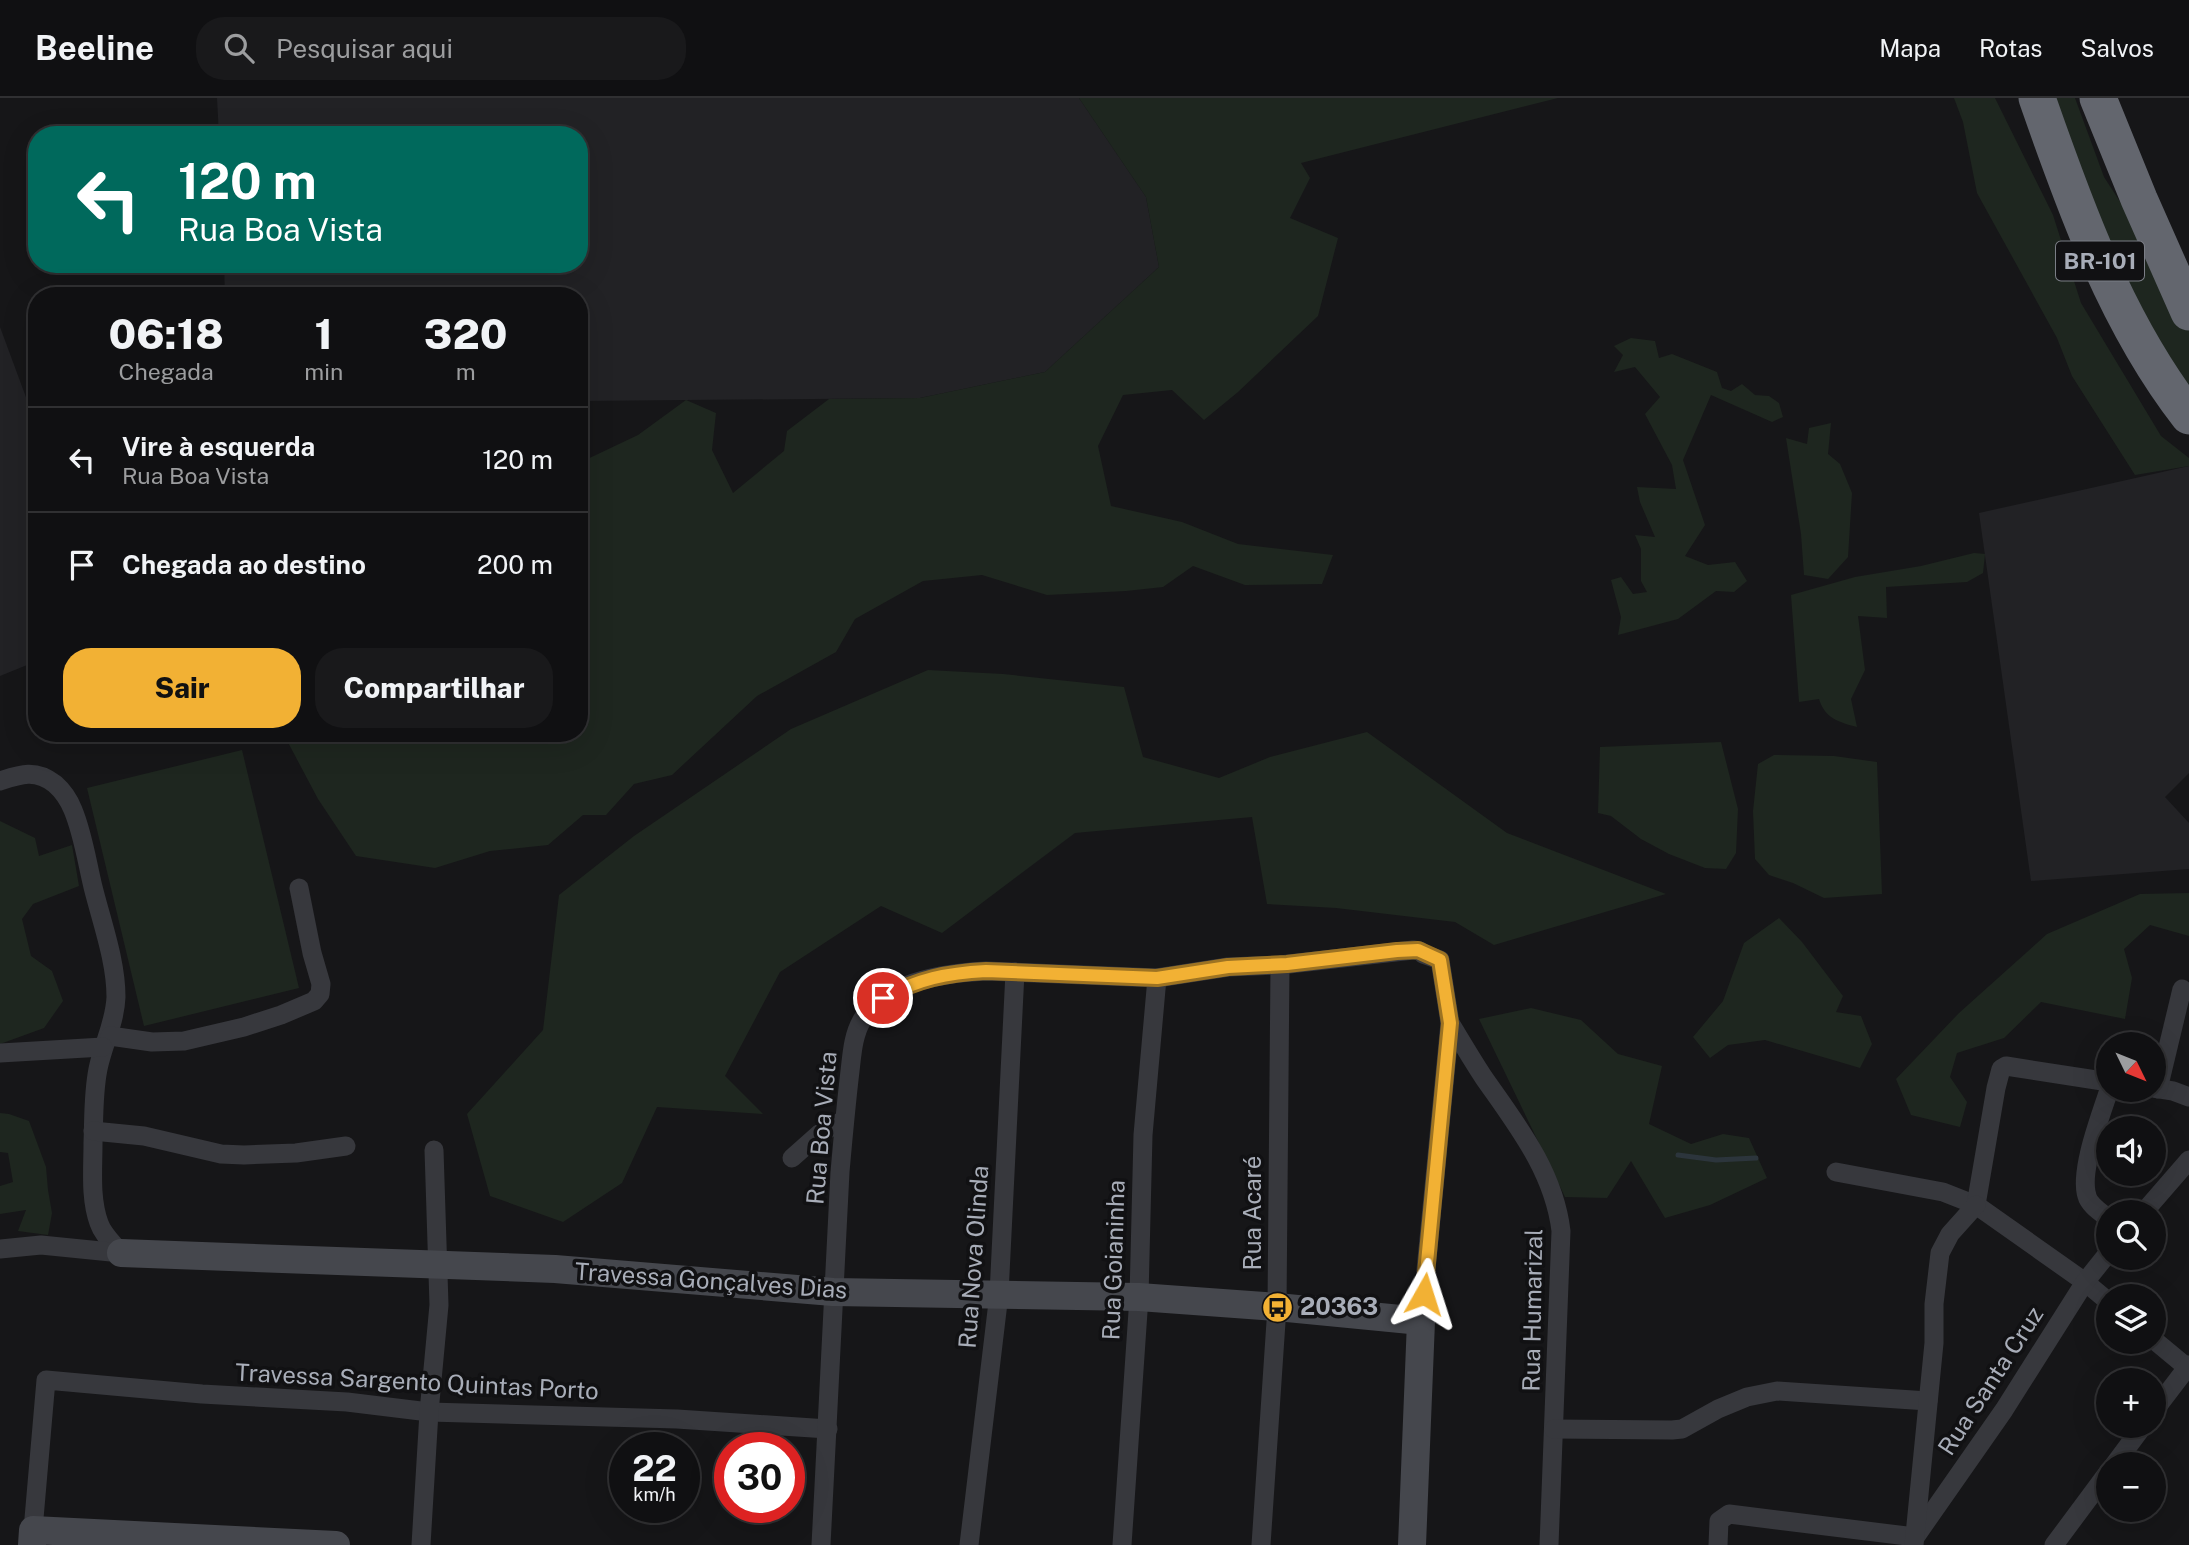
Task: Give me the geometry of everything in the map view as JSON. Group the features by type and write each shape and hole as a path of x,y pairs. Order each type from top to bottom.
{"highway":[{"name":"BR-101","path":"2037,98 2094,245 2115,291 2148,354 2189,416"},
{"name":"BR-101","path":"2098,98 2189,312"}],"street":[{"path":"0,781 27,774 42,776 65,794 77,822 113,966 116,1000 94,1098 94,1207 104,1233 121,1252"},
{"path":"0,1053 106,1041 184,1041 244,1027 314,1002 320,994 321,984 299,888"},
{"name":"Rua Boa Vista","path":"821,1545 844,1119 856,1032 871,1008 883,998 924,979 967,972 1157,978 1228,967 1280,965 1418,950 1440,960 1450,1023"},
{"name":"Rua Acaré","path":"1261,1545 1277,1307 1280,965"},
{"name":"Rua Nova Olinda","path":"969,1545 999,1294 1014,972"},
{"name":"Rua Goianinha","path":"1122,1545 1139,1297 1143,1135 1157,978"},
{"path":"2166,1050 2182,989"},
{"path":"1412,1545 1421,1321 1450,1023"},
{"name":"Rua Humarizal","path":"1450,1023 1482,1076 1530,1144 1559,1212 1561,1231 1549,1545"},
{"path":"1718,1545 1719,1521 1729,1514 1915,1541 1940,1253 1950,1234 1976,1205 2001,1069 2006,1066 2096,1080"},
{"path":"2166,1090 2189,1097"},
{"path":"2096,1207 2086,1195 2087,1164 2105,1102"},
{"path":"792,1158 819,1134 844,1119"},
{"path":"93,1131 144,1136 220,1154 296,1153 346,1146"},
{"path":"421,1545 439,1305 434,1150"},
{"path":"2154,1200 2189,1160"},
{"path":"1836,1172 1943,1192 1976,1205 2096,1291"},
{"name":"Travessa Gonçalves Dias","path":"0,1249 41,1245 121,1252 555,1269 833,1292 1139,1297 1421,1321"},
{"name":"Rua Santa Cruz","path":"1915,1541 2096,1268"},
{"path":"2166,1350 2188,1367 2166,1395"},
{"name":"Travessa Sargento Quintas Porto","path":"33,1537 46,1380 202,1394 347,1402 429,1412 677,1419 828,1429"},
{"path":"1554,1429 1682,1429 1747,1397 1777,1391 1928,1401"},
{"path":"2054,1545 2096,1488"},
{"path":"33,1537 336,1545"}],"shaded area":[{"path":"217,98 1079,98 1146,197 1159,267 1045,372 920,398 588,401 588,287 225,287 224,273 588,273 588,126 219,126"},
{"path":"1079,98 1558,98 1301,163 1310,178 1290,218 1338,238 1318,316 1238,392 1204,420 1172,390 1123,395 1098,446 1111,506 1182,522 1238,544 1333,555 1322,584 1245,585 1193,566 1163,587 1126,591 1047,595 982,575 923,581 855,619 836,652 757,696 672,775 634,784 606,815 583,815 548,845 490,851 435,868 356,856 318,799 288,742 588,742 588,459 638,435 686,400 716,413 712,450 733,493 784,451 787,431 829,399 920,398 1045,372 1159,267 1146,197"},
{"path":"1954,98 1995,98 2053,215 2081,303 2161,436 2189,458 2189,466 2135,475 2072,376 2057,338 1977,193 1963,122"},
{"path":"2047,98 2075,98 2104,177 2139,231 2189,329 2189,399 2157,351"},
{"path":"0,327 28,403 28,665 0,676"},
{"path":"1631,338 1655,341 1659,358 1672,354 1717,372 1722,388 1731,391 1742,384 1755,395 1769,396 1779,403 1783,417 1772,422 1711,395 1683,460 1705,525 1685,556 1708,565 1735,562 1747,581 1734,592 1716,591 1678,619 1618,635 1621,617 1611,580 1621,577 1633,594 1647,592 1641,581 1641,549 1635,535 1655,537 1640,502 1637,487 1676,489 1672,465 1645,414 1660,397 1635,367 1614,372 1623,355 1614,346"},
{"path":"1831,423 1828,454 1840,464 1852,493 1848,557 1828,579 1804,575 1801,534 1786,438 1807,444 1809,428"},
{"path":"2189,466 2189,773 2165,797 2189,823 2189,869 2031,881 1979,513"},
{"path":"1974,553 1985,554 1983,573 1967,582 1886,587 1887,618 1858,616 1865,670 1851,699 1857,727 1833,718 1825,711 1819,699 1799,702 1791,595 1855,577 1921,566"},
{"path":"928,670 1003,674 1124,687 1143,757 1219,778 1270,757 1367,732 1507,833 1666,894 1494,945 1455,922 1336,908 1267,904 1252,817 1075,833 942,933 881,906 780,972 725,1076 763,1114 657,1107 622,1183 563,1222 490,1196 467,1114 543,1030 559,895 634,836 791,729"},
{"path":"1721,742 1738,809 1736,853 1726,869 1705,868 1669,854 1641,839 1611,816 1598,813 1600,747"},
{"path":"242,750 299,988 144,1026 87,788"},
{"path":"1774,755 1834,756 1877,762 1882,894 1824,898 1769,875 1755,859 1753,811 1758,764"},
{"path":"0,821 35,838 39,856 72,845 79,886 33,904 22,919 31,956 52,971 63,1001 44,1028 0,1044"},
{"path":"2189,893 2189,936 2150,925 2124,949 2132,978 2125,1019 2041,1002 2004,1038 1957,1053 1950,1077 1967,1102 1960,1127 1911,1115 1896,1079 1959,1013 2047,934 2140,894"},
{"path":"1779,918 1802,942 1843,996 1836,1012 1861,1016 1872,1044 1860,1068 1765,1040 1728,1045 1710,1058 1693,1037 1723,1001 1744,943"},
{"path":"1531,1008 1581,1020 1618,1054 1662,1066 1649,1124 1691,1144 1723,1134 1749,1138 1767,1178 1710,1205 1665,1218 1631,1161 1607,1198 1565,1197 1479,1019"},
{"path":"0,1113 29,1121 46,1167 52,1213 48,1235 18,1231 26,1210 0,1214 0,1186 13,1182 8,1153 0,1152"}],"waterway":[{"path":"1678,1155 1716,1160 1756,1158"}],"place":[{"name":"20363","path":"1277,1307"}],"route":[{"path":"883,998 924,979 967,972 1157,978 1228,967 1287,964 1397,951 1418,950 1440,960 1450,1023 1424,1294"}]}
